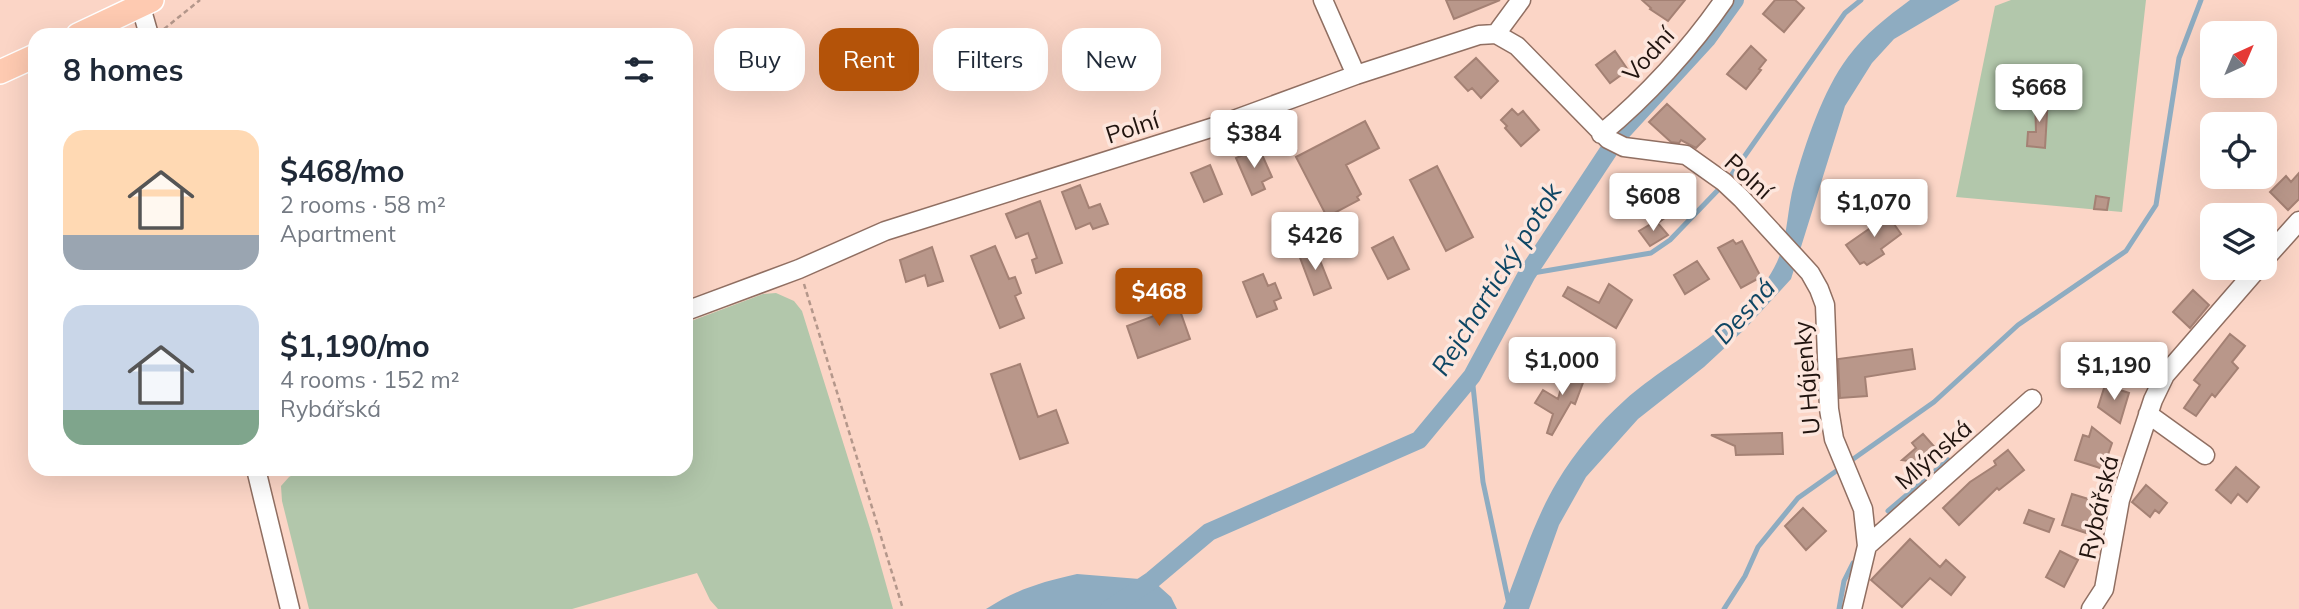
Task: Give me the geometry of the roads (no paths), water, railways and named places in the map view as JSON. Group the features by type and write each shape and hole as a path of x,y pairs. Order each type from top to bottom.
{"main road":[{"path":"92,28 144,2"},
{"path":"0,72 28,58"}],"street":[{"path":"1323,0 1356,75"},
{"path":"1496,33 1521,0"},
{"name":"Vodní","path":"1604,136 1707,25 1724,0"},
{"path":"144,2 148,28"},
{"name":"Polní","path":"693,308 799,269 885,231 1217,126 1356,75 1479,35 1496,33 1517,46 1604,136 1624,147 1686,155 1724,182 1777,236"},
{"path":"2277,245 2299,220"},
{"name":"U Hájenky","path":"1777,236 1810,273 1825,305 1829,409 1834,439 1863,509 1867,546 1852,609"},
{"name":"Rybářská","path":"2091,609 2104,589 2120,500 2148,414 2165,375 2248,280"},
{"name":"Mlýnská","path":"1867,546 2032,399"},
{"path":"2148,414 2206,455"},
{"path":"260,476 290,609"}],"water":[{"name":"Desná","path":"1910,0 1960,0 1894,39 1872,63 1845,106 1791,279 1745,329 1704,367 1638,419 1586,477 1559,525 1529,609 1503,609 1549,497 1588,438 1625,400 1729,322 1764,285 1781,253 1798,168 1831,85 1848,57 1862,41"},
{"path":"1077,574 1152,580 1171,597 1177,609 986,609 1030,587"}],"waterway":[{"name":"Rejchartický potok","path":"1109,609 1152,580 1209,532 1419,440 1472,376 1527,274 1619,135 1707,39 1735,0"},
{"path":"1730,177 1845,13 1861,0"},
{"path":"1724,609 1745,576 1758,547 1798,498 1934,402 2018,325 2126,251 2156,205 2179,58 2201,0"},
{"path":"1527,274 1651,253 1670,240 1719,189"},
{"path":"1472,376 1483,482 1510,609"},
{"path":"1888,511 1948,460"},
{"path":"1839,609 1844,581 1853,563"}]}
